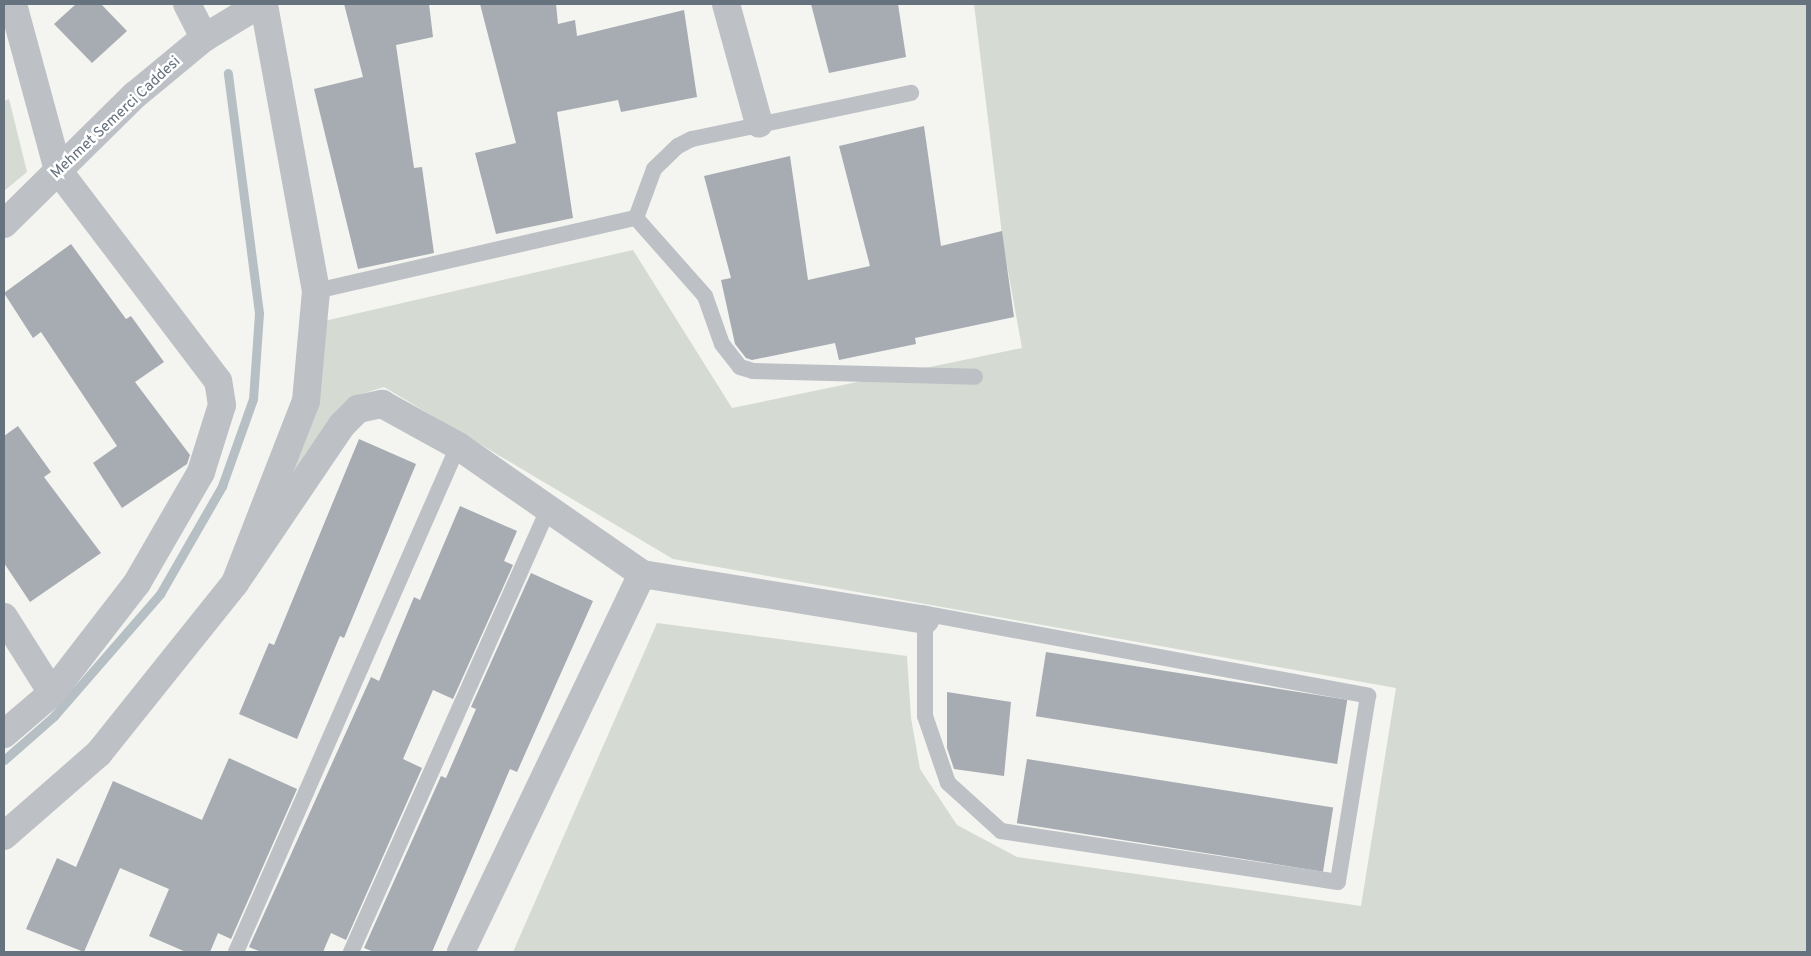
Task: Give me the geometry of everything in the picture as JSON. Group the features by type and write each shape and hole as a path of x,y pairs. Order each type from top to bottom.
{"street":[{"path":"4,734 52,693 114,615 163,541 202,472 222,405 218,381 58,170 13,4"},
{"path":"187,4 204,38"},
{"path":"235,583 306,401 316,291 262,4"},
{"name":"Mehmet Semerci Caddesi","path":"4,224 136,95 204,38 262,4"},
{"path":"726,4 759,124"},
{"path":"4,836 99,753 235,583 342,425 358,409 382,404 458,446 642,574 924,617"},
{"path":"461,952 642,574"},
{"path":"4,617 52,693"}],"lane":[{"path":"636,218 654,169 678,146 708,134 911,94"},
{"path":"316,291 636,218"},
{"path":"636,218 704,296 722,344 740,367 753,371 975,377"},
{"path":"236,952 458,446"},
{"path":"351,952 549,508"},
{"path":"924,617 1368,696 1338,882 1001,831 948,784 925,716 924,617"}],"shaded area":[{"path":"974,4 1807,4 1807,952 513,952 657,623 907,656 911,718 920,769 957,825 1017,857 1361,906 1396,688 673,559 384,387 352,397 281,488 320,322 633,250 732,408 1022,348 1003,243"},
{"path":"9,99 27,172 4,191 4,101"}],"building":[{"path":"76,4 101,4 127,31 92,63 54,24"},
{"path":"344,4 429,4 433,37 396,45 414,168 422,167 434,253 358,269 314,89 363,77"},
{"path":"480,4 556,4 558,24 575,20 577,36 684,10 697,97 621,112 618,100 557,112 573,218 496,234 475,153 516,143"},
{"path":"811,4 898,4 906,57 829,73"},
{"path":"924,126 941,246 1002,231 1014,317 915,338 916,344 839,360 835,343 752,360 746,358 735,344 721,280 731,278 704,176 790,156 808,280 870,266 839,146"},
{"path":"71,244 126,319 131,316 164,362 135,382 190,455 187,464 122,508 93,463 117,446 41,332 33,338 4,293"},
{"path":"18,426 51,472 44,477 101,553 30,602 4,563 4,436"},
{"path":"359,439 416,464 344,638 340,636 297,739 239,714 269,643 274,645"},
{"path":"460,506 517,531 504,561 513,565 453,699 433,690 403,759 422,768 346,940 331,933 323,952 261,952 249,947 371,677 379,681 414,597 420,600"},
{"path":"531,573 593,601 517,772 510,769 432,952 374,952 364,948 441,776 446,778 476,709 471,707"},
{"path":"1046,652 1347,700 1337,764 1036,716"},
{"path":"947,692 1011,702 1004,776 954,769 947,748"},
{"path":"229,758 297,789 231,939 218,933 210,952 186,952 149,936 169,889 120,868 84,952 26,929 57,858 76,867 113,781 202,820"},
{"path":"1027,759 1333,807 1323,872 1017,823"}],"waterway":[{"path":"4,760 54,716 160,594 222,486 253,399 259,313 228,73"}]}
